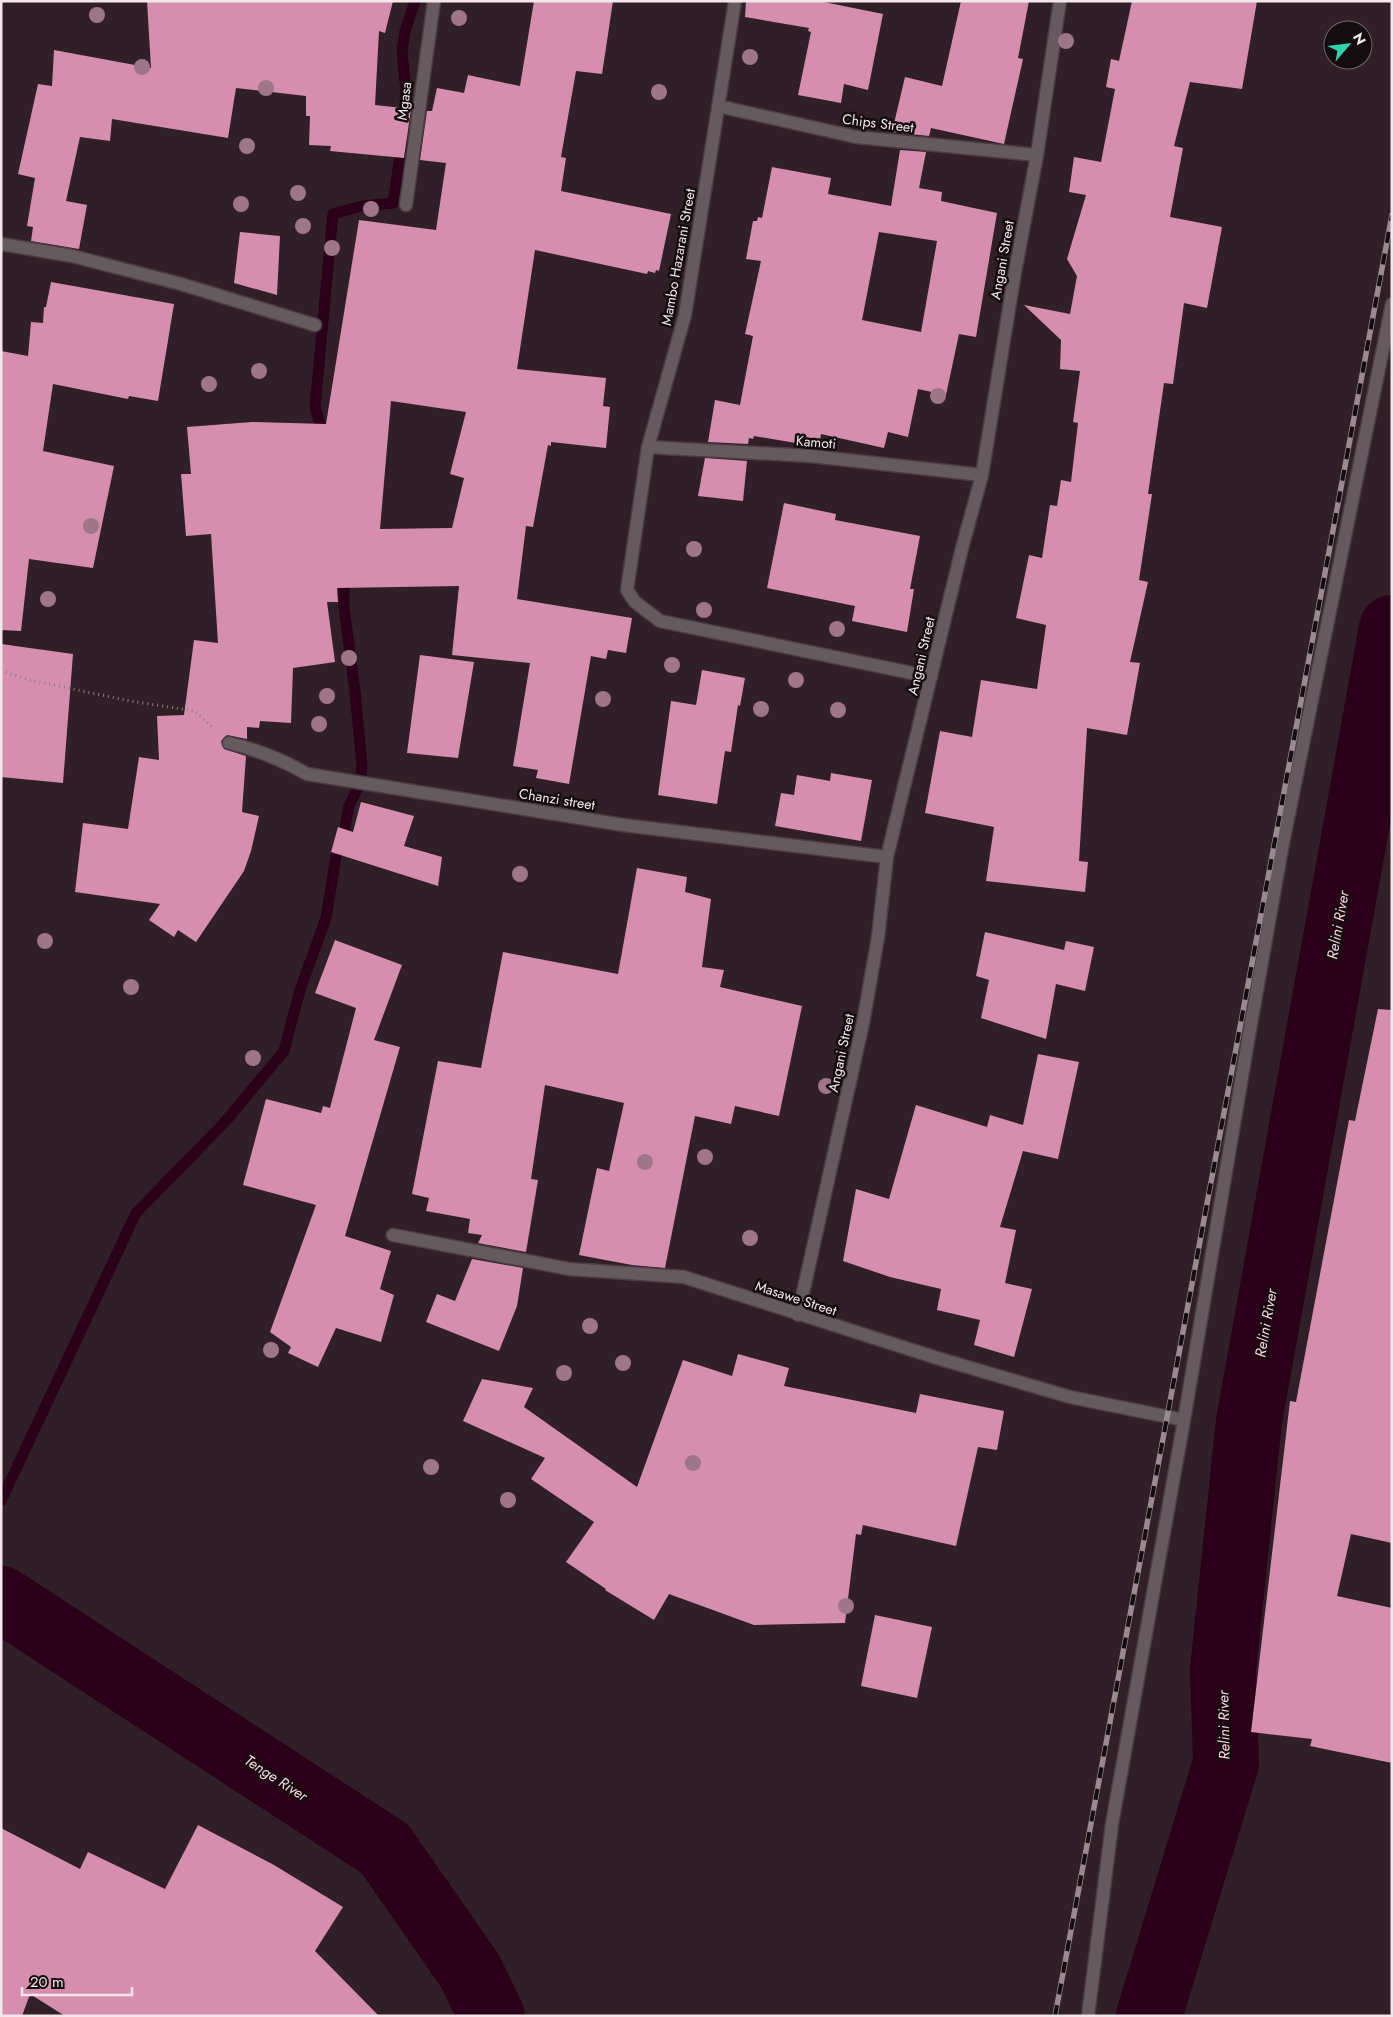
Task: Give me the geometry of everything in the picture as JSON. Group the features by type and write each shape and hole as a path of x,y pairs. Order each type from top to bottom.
{"street":[{"name":"Mgasa","path":"406,205 434,1"},
{"name":"Mambo Hazarani Street","path":"735,1 685,315 648,447 627,590 635,602 660,621 931,677"},
{"name":"Angani Street","path":"798,1315 863,1023 878,938 888,857 962,548 982,475 1015,272 1037,155 1060,1"},
{"name":"Chips Street","path":"718,106 856,137 1037,155"},
{"path":"1,244 72,256 181,284 315,325"},
{"path":"1088,2016 1112,1824 1184,1420 1282,848 1392,304"},
{"name":"Kamoti","path":"648,447 811,456 982,475"},
{"name":"Chanzi street","path":"229,743 262,751 294,766 306,774 623,825 888,857"},
{"name":"Masawe Street","path":"394,1235 569,1269 684,1277 798,1315 1070,1397 1184,1420"}],"path":[{"path":"1,671 30,680 130,701 195,711 229,743"}],"building":[{"path":"147,1 393,1 385,33 379,31 375,105 411,109 404,158 330,151 331,146 309,145 310,116 306,116 306,96 236,88 228,138 112,119 110,141 80,137 66,201 87,205 79,249 31,241 33,227 27,226 35,178 18,174 38,84 52,86 54,50 151,68"},
{"path":"534,1 613,1 602,74 576,71 561,157 566,158 561,191 671,214 659,271 656,270 655,273 648,271 647,274 535,250 517,369 606,378 603,406 610,407 606,448 551,442 551,446 548,445 533,527 526,526 517,599 632,618 626,653 608,650 606,659 591,656 569,784 536,778 538,770 513,766 530,663 452,655 459,586 337,588 338,602 327,602 335,662 293,668 291,723 260,721 259,728 247,727 247,739 227,735 221,741 224,749 246,756 242,812 259,816 244,871 196,942 178,930 174,937 149,920 160,904 75,892 83,823 128,829 139,757 159,760 157,716 184,715 194,640 218,643 211,534 186,536 181,474 191,474 187,427 252,422 326,424 359,220 436,230 446,163 420,160 427,111 432,111 437,88 464,93 468,75 520,86","holes":["391,401 466,412 450,474 464,478 452,528 380,529"]},
{"path":"746,1 819,1 883,14 868,90 844,84 841,103 798,95 811,32 808,31 809,28 745,17"},
{"path":"961,1 1029,1 1018,58 1023,59 1004,144 931,128 929,136 892,132 905,77 942,86"},
{"path":"1132,1 1257,1 1242,89 1190,82 1174,146 1183,148 1170,217 1222,227 1207,308 1184,303 1173,384 1164,383 1148,494 1152,494 1139,580 1148,582 1130,662 1140,663 1127,735 1087,728 1079,861 1088,862 1085,892 986,881 994,827 925,813 940,731 972,737 981,680 1037,689 1046,625 1016,618 1029,555 1042,558 1050,505 1057,506 1061,480 1071,482 1078,423 1073,422 1080,371 1060,369 1061,340 1024,305 1070,314 1077,276 1067,259 1086,195 1069,192 1074,157 1101,162 1115,89 1106,87 1111,59 1119,61"},
{"path":"900,150 926,152 919,188 942,192 941,201 997,213 976,337 959,334 946,395 918,389 908,437 888,432 884,448 821,434 819,447 754,436 753,439 749,438 748,444 708,442 715,400 740,405 753,336 745,334 761,261 746,259 753,221 757,221 758,217 762,218 772,167 831,178 828,194 891,206","holes":["879,232 937,241 921,332 862,320"]},
{"path":"240,232 280,236 277,295 234,283"},
{"path":"51,282 174,304 158,401 129,396 128,399 53,384 43,451 114,466 93,568 29,559 21,631 1,630 1,351 28,356 31,322 43,323 44,307 46,307"},
{"path":"705,458 747,461 743,501 698,496"},
{"path":"784,503 836,514 835,520 920,536 910,589 914,589 907,632 852,621 855,606 767,588"},
{"path":"1,644 73,654 63,783 1,777"},
{"path":"420,655 474,662 458,758 407,753"},
{"path":"702,670 745,678 740,706 738,705 731,752 725,751 717,804 658,795 671,701 696,705"},
{"path":"831,773 872,780 861,841 775,826 781,793 794,795 797,775 830,781"},
{"path":"361,802 414,816 404,846 442,857 438,886 331,852 338,827 353,832"},
{"path":"637,868 687,877 685,892 711,899 702,967 724,970 720,987 802,1006 779,1116 735,1106 731,1124 695,1116 665,1268 632,1265 579,1255 597,1168 609,1171 624,1103 545,1085 531,1179 538,1180 526,1252 478,1243 482,1235 468,1233 470,1219 426,1211 429,1198 412,1194 438,1061 481,1068 503,952 618,974"},
{"path":"985,932 1064,950 1066,941 1094,947 1085,991 1056,984 1046,1039 981,1018 989,980 976,976"},
{"path":"335,940 402,965 374,1040 400,1047 345,1236 391,1251 380,1289 394,1295 381,1342 336,1328 318,1367 288,1353 291,1347 270,1332 316,1205 243,1185 266,1099 321,1113 323,1106 330,1108 356,1008 315,993"},
{"path":"1378,1009 1392,1010 1392,1543 1351,1534 1337,1596 1392,1608 1392,1763 1310,1746 1312,1739 1251,1732 1290,1401 1296,1402 1349,1120 1355,1121"},
{"path":"1038,1054 1079,1062 1058,1159 1023,1151 1000,1227 1016,1230 1005,1283 1032,1289 1014,1357 974,1345 980,1320 937,1310 941,1289 890,1277 843,1261 856,1189 889,1199 916,1105 987,1127 990,1115 1023,1125"},
{"path":"472,1259 523,1268 517,1306 499,1351 426,1322 437,1294 455,1301"},
{"path":"738,1354 789,1368 784,1386 916,1413 920,1394 1004,1411 997,1450 978,1447 956,1546 863,1525 861,1535 856,1534 845,1623 754,1625 669,1594 654,1620 605,1590 566,1562 594,1522 531,1479 545,1458 463,1421 482,1379 533,1388 524,1407 637,1487 683,1360 732,1376"},
{"path":"875,1615 932,1627 917,1698 861,1686"},
{"path":"198,1825 274,1865 343,1907 315,1951 379,2016 65,2016 30,1994 22,2016 1,2016 1,1828 80,1869 88,1852 165,1889"}],"waterway":[{"path":"404,122 406,91 402,51 405,31 415,1"},
{"path":"324,437 315,407 333,214 362,206 393,203 402,143"},
{"path":"1,1501 136,1213 224,1123 284,1051 300,990 326,918 337,850 345,827 349,806 360,783 362,766 344,607 344,573"},
{"name":"Relini River","path":"1149,2016 1226,1763 1223,1669 1249,1421 1392,628"},
{"name":"Tenge River","path":"1,1599 385,1849 470,1971 492,2016"}],"railway":[{"path":"1055,2016 1392,215"}]}
